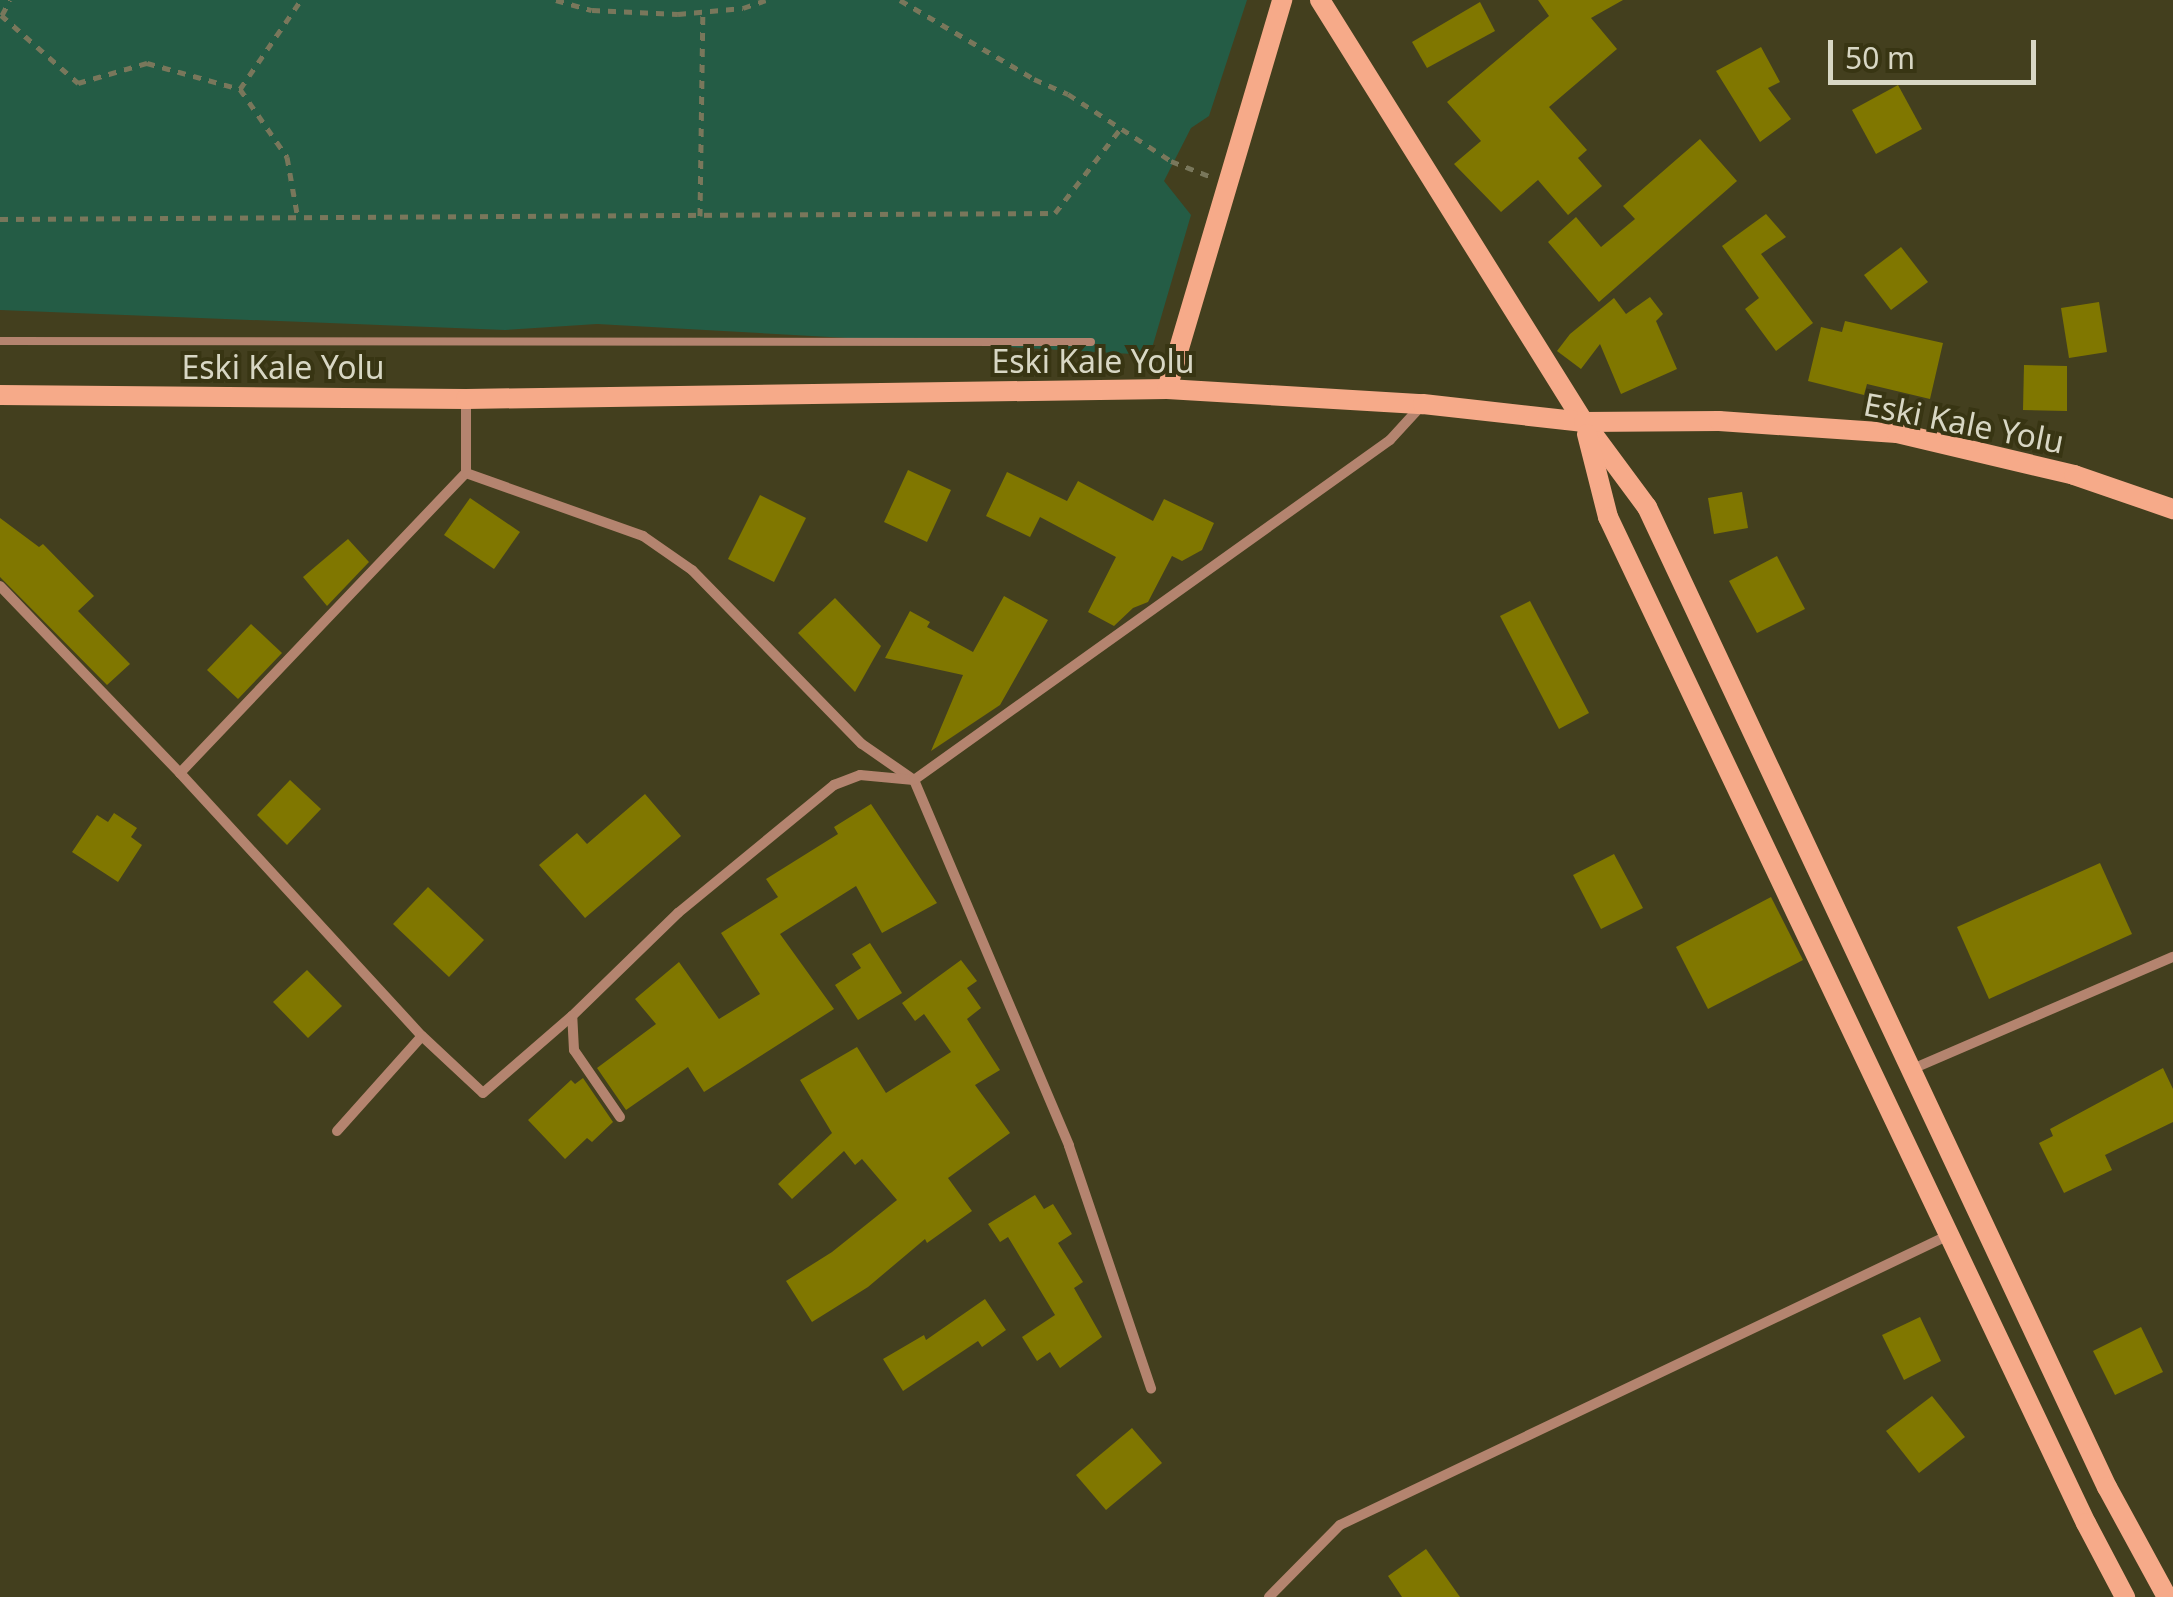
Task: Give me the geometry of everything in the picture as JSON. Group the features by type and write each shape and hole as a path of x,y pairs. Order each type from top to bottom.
{"street":[{"path":"1167,388 1282,0"},
{"path":"1320,0 1584,422 1648,507 2108,1487 2166,1597"},
{"name":"Eski Kale Yolu","path":"0,395 466,399 1167,388 1423,404 1584,422 1718,421 1897,433 2074,475 2173,509"},
{"path":"180,772 466,473 466,399"},
{"path":"0,586 180,772 422,1036 483,1094 572,1016 678,913 834,785 860,775 914,780 1390,440 1423,404"},
{"path":"1584,422 1608,517 2125,1597"},
{"path":"466,473 643,536 692,570 862,744 914,780 1069,1146 1151,1388"},
{"path":"1910,1070 2173,958"},
{"path":"572,1016 574,1050 620,1117"},
{"path":"338,1132 422,1036"},
{"path":"1269,1597 1340,1525 1949,1235"}],"lane":[{"path":"0,340 1092,342"}],"path":[{"path":"10,0 1,16 78,83 147,62 240,90 286,157 298,219"},
{"path":"240,90 301,0"},
{"path":"556,0 592,10 703,12 743,8 766,0"},
{"path":"900,0 1172,161 1226,183"},
{"path":"700,216 703,12"},
{"path":"0,219 1055,214 1120,128"}],"green space":[{"path":"0,0 1247,0 1209,116 1191,128 1164,181 1191,215 1150,355 597,324 505,330 0,310"}],"building":[{"path":"1538,0 1623,0 1591,18 1617,49 1549,107 1587,150 1578,158 1602,186 1568,215 1538,180 1501,212 1454,164 1481,141 1447,102 1549,16"},
{"path":"1480,2 1495,31 1427,68 1412,42"},
{"path":"1761,47 1780,82 1768,88 1791,119 1760,142 1716,71"},
{"path":"1898,85 1922,129 1876,154 1852,110"},
{"path":"1700,139 1737,181 1599,302 1548,242 1576,217 1601,247 1635,219 1623,206"},
{"path":"1766,214 1786,237 1761,254 1813,323 1776,351 1745,309 1759,298 1722,246"},
{"path":"1901,247 1928,282 1891,310 1864,275"},
{"path":"1650,297 1663,314 1656,321 1677,369 1621,394 1600,344 1581,369 1557,351 1570,334 1614,298 1626,314"},
{"path":"2099,302 2107,352 2069,358 2061,308"},
{"path":"1845,321 1943,343 1930,399 1867,384 1864,395 1808,381 1821,327 1842,332"},
{"path":"2024,365 2067,366 2067,411 2023,410"},
{"path":"908,470 951,490 927,542 884,522"},
{"path":"1007,472 1067,501 1078,481 1153,521 1164,499 1214,523 1202,550 1182,561 1172,556 1148,602 1133,608 1114,626 1088,612 1116,557 1040,517 1030,537 986,516"},
{"path":"1742,492 1748,528 1714,534 1708,498"},
{"path":"760,495 806,518 774,582 728,559"},
{"path":"470,498 520,532 494,569 444,535"},
{"path":"0,518 39,547 43,544 94,596 78,611 130,664 107,685 0,577"},
{"path":"348,539 369,562 327,606 303,577"},
{"path":"1777,556 1805,609 1757,633 1729,581"},
{"path":"1004,596 1048,620 1000,705 931,751 963,675 885,658 910,611 930,622 927,627 973,652"},
{"path":"835,598 881,646 855,692 798,633"},
{"path":"1530,601 1589,713 1559,729 1500,616"},
{"path":"251,624 282,653 238,699 207,670"},
{"path":"290,780 321,809 287,845 257,815"},
{"path":"645,794 681,836 585,918 539,865 577,833 587,844"},
{"path":"871,804 937,903 882,933 856,886 780,934 834,1009 704,1092 688,1067 626,1110 597,1068 656,1024 635,999 679,962 719,1019 760,994 721,933 778,897 766,879 838,834 834,827"},
{"path":"114,813 137,828 131,837 142,845 118,882 72,852 97,815 108,822"},
{"path":"1614,854 1643,908 1601,929 1573,875"},
{"path":"2100,863 2132,934 1989,999 1957,927"},
{"path":"428,887 484,940 449,977 393,924"},
{"path":"1771,897 1803,960 1708,1009 1676,947"},
{"path":"870,943 902,993 858,1020 835,985 861,968 852,954"},
{"path":"961,960 977,981 967,988 981,1008 967,1019 1000,1070 975,1085 1010,1133 948,1178 972,1211 927,1243 925,1239 868,1287 812,1322 786,1281 832,1252 897,1200 862,1159 855,1165 844,1151 792,1199 778,1184 832,1133 800,1080 857,1047 886,1093 951,1052 924,1014 915,1021 902,1003"},
{"path":"307,970 342,1006 308,1038 273,1002"},
{"path":"2163,1068 2173,1089 2173,1122 2105,1155 2112,1170 2064,1193 2039,1143 2053,1136 2050,1129"},
{"path":"583,1078 613,1122 592,1142 587,1138 565,1159 528,1120 571,1080 575,1084"},
{"path":"1035,1195 1044,1209 1053,1204 1072,1234 1058,1243 1083,1282 1074,1288 1102,1337 1060,1368 1050,1352 1037,1361 1022,1337 1055,1315 1008,1237 1000,1242 988,1224"},
{"path":"985,1299 1006,1330 982,1347 978,1341 903,1391 883,1359 924,1335 926,1340"},
{"path":"1920,1317 1941,1361 1904,1380 1882,1335"},
{"path":"2141,1327 2163,1372 2115,1395 2093,1351"},
{"path":"1932,1396 1965,1437 1919,1473 1886,1431"},
{"path":"1132,1428 1162,1463 1106,1510 1076,1475"},
{"path":"1426,1549 1460,1597 1402,1597 1388,1576"}]}
